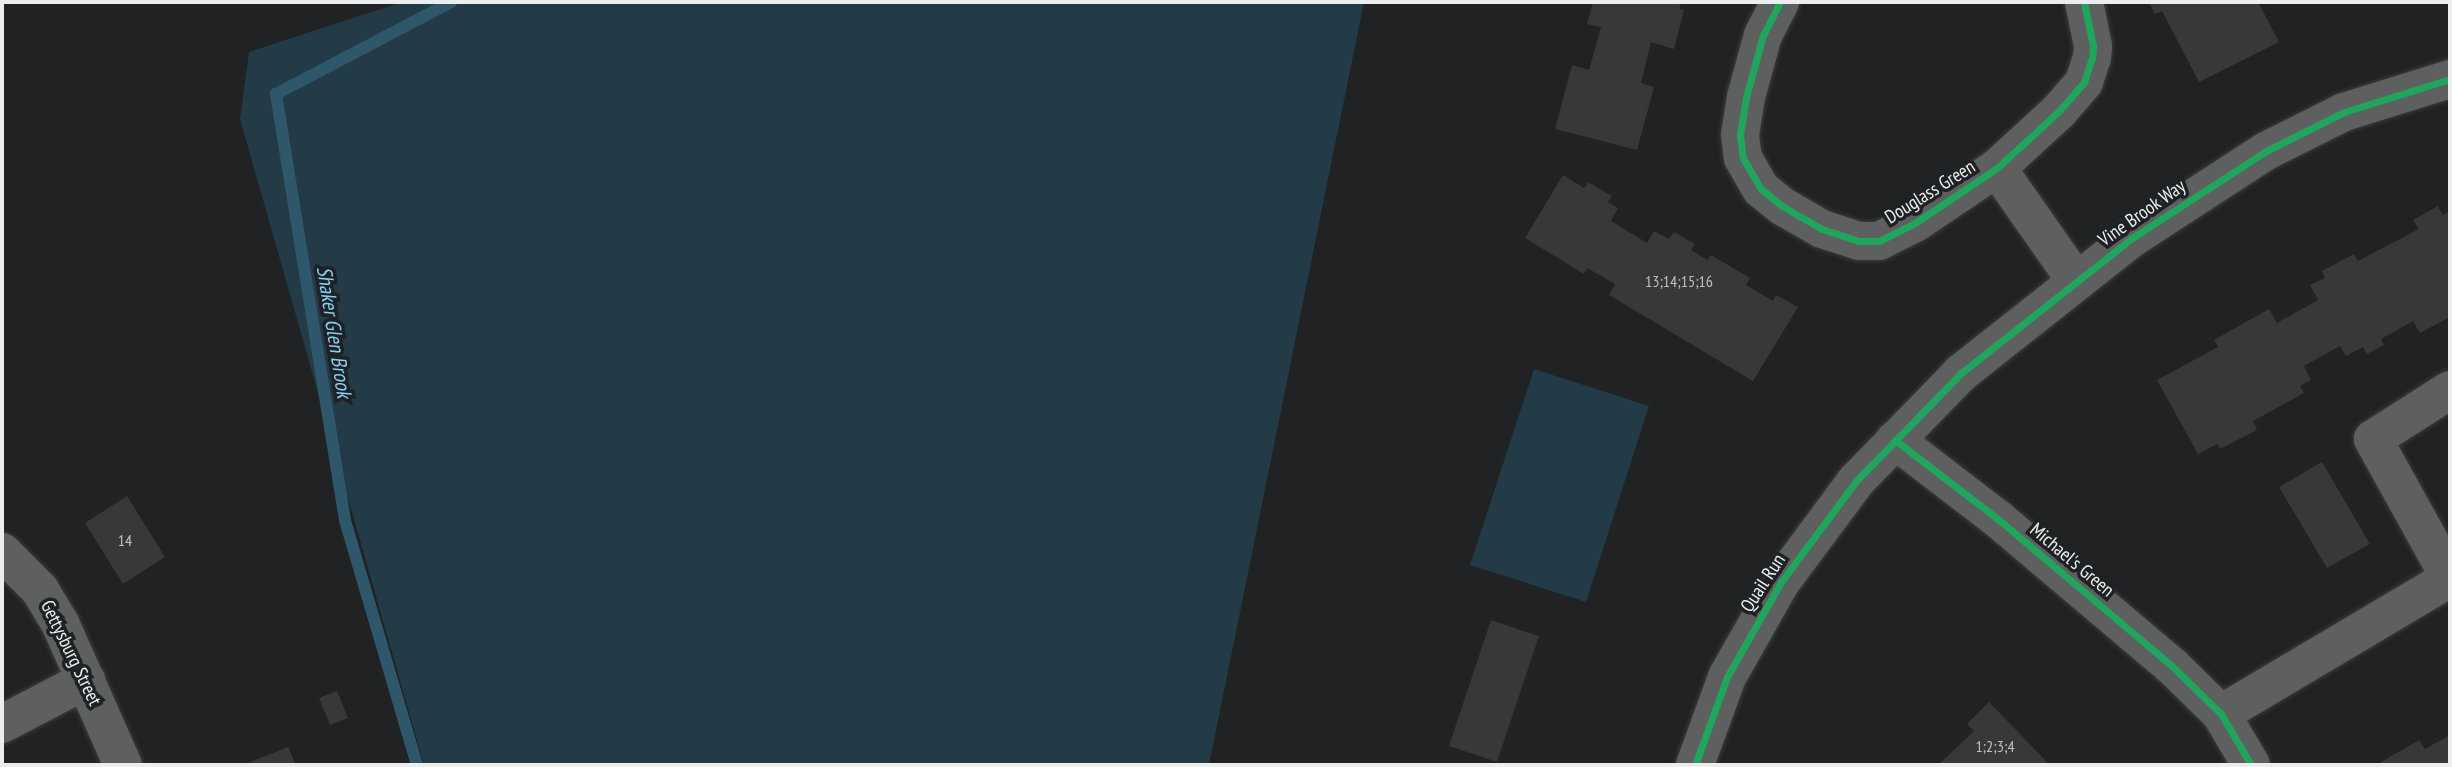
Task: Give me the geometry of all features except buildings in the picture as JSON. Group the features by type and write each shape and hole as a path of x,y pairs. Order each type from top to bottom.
{"street":[{"name":"Douglass Green","path":"1780,2 1755,60 1740,135 1743,158 1750,174 1772,198 1822,229 1859,241 1879,241 1915,223 1997,168 2059,111 2084,82 2093,46 2084,2"},
{"name":"Vine Brook Way","path":"1895,440 1961,373 2132,237 2266,151 2344,112 2450,79"},
{"name":"Douglass Green","path":"1997,168 2076,281"},
{"path":"2221,714 2450,578 2373,439 2450,390"},
{"name":"Michael's Green","path":"1895,440 2070,578 2172,666 2221,714 2251,765"},
{"name":"Quail Run","path":"1695,765 1727,677 1781,582 1856,481 1895,440"},
{"name":"Gettysburg Street","path":"2,552 40,590 60,623 123,765"},
{"path":"2,724 86,680"}],"shaded area":[{"path":"402,2 1364,2 1209,765 424,765 240,119 249,52"},
{"path":"1534,369 1649,406 1586,602 1470,565"}],"waterway":[{"name":"Shaker Glen Brook","path":"417,765 345,520 276,94 451,2"}],"cycle path":[{"path":"1780,2 1763,35 1746,97 1740,135 1743,158 1761,189 1782,206 1822,229 1859,241 1879,241 1915,223 1997,168 2059,111 2084,82 2092,58 2093,46 2084,2"},
{"path":"1695,765 1727,677 1781,582 1856,481 1961,373 2132,238 2266,151 2344,112 2450,79"},
{"path":"1895,440 1998,519 2172,666 2221,714 2251,765"}]}
